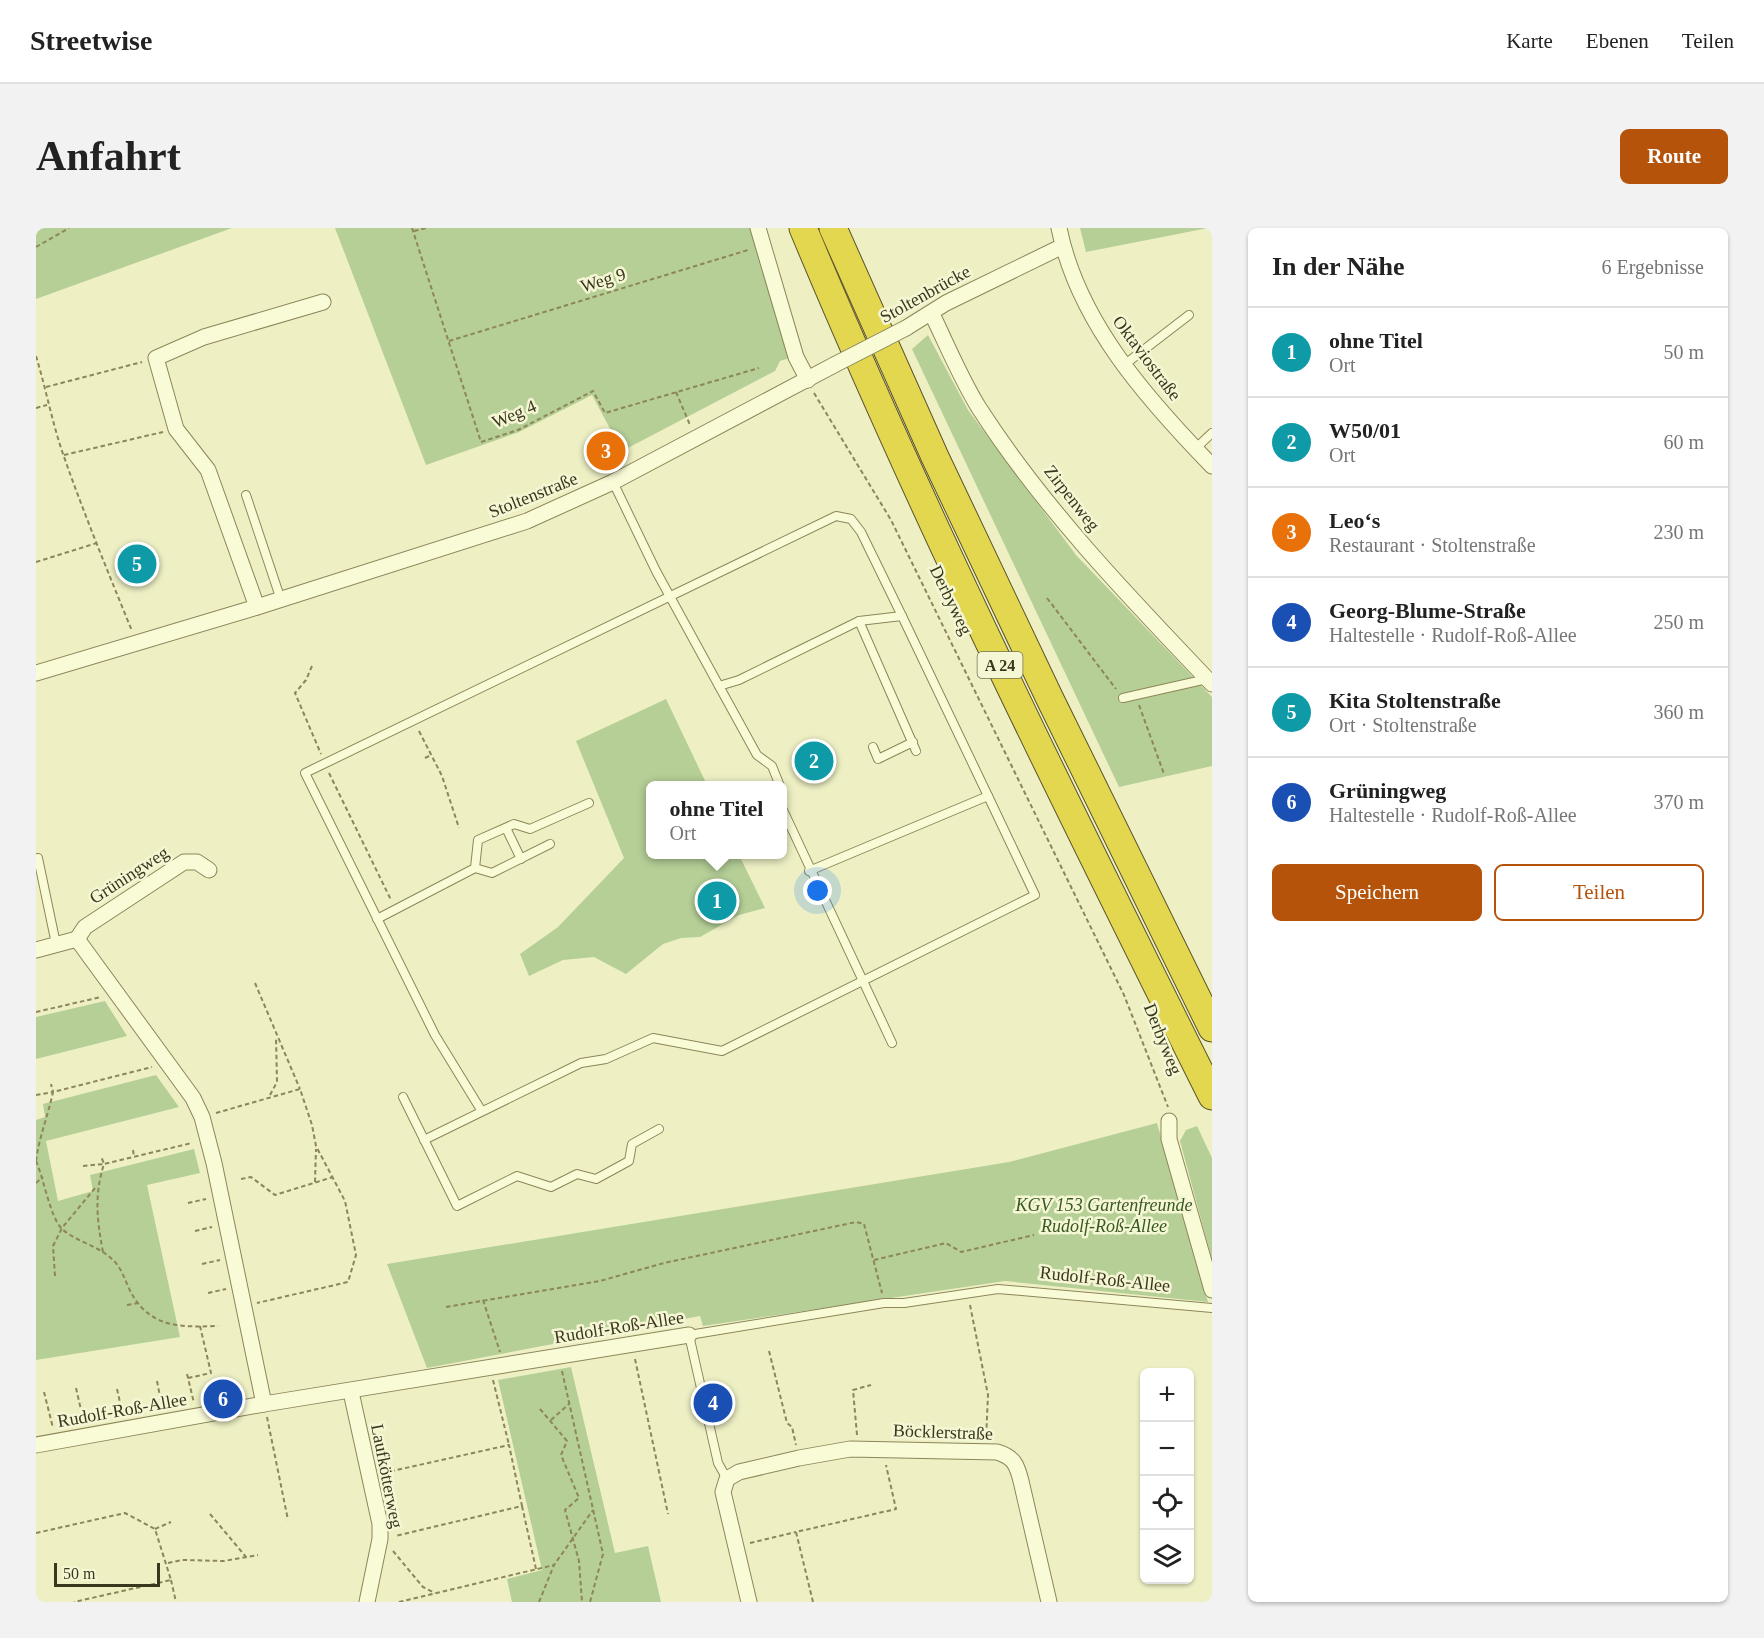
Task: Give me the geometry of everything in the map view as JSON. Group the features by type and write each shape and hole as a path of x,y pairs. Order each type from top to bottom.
{"highway":[{"name":"A 24","path":"803,228 907,468 1007,682 1212,1095"},
{"name":"A 24","path":"833,228 955,500 1212,1028"}],"street":[{"path":"758,228 765,244 796,357 808,380"},
{"name":"Oktaviostraße","path":"1059,228 1063,246 1085,302 1124,365 1212,466"},
{"name":"Stoltenbrücke","path":"808,380 932,314 946,303 1063,246"},
{"path":"257,607 208,470 176,429 156,358 204,337 323,302"},
{"name":"Zirpenweg","path":"932,314 979,408 1064,522 1210,682"},
{"name":"Stoltenstraße","path":"36,673 281,600 527,521 613,482 808,380"},
{"name":"Grüningweg","path":"77,939 85,927 184,862 197,862 209,870"},
{"path":"36,950 77,939 193,1098 202,1117 221,1196 264,1404"},
{"path":"1169,1121 1169,1139 1212,1290"},
{"name":"Rudolf-Roß-Allee","path":"36,1445 264,1404 351,1392 689,1335"},
{"name":"Laufkötterweg","path":"351,1392 380,1524 380,1539 367,1602"},
{"name":"Böcklerstraße","path":"727,1479 739,1472 799,1458 858,1449 986,1452 1008,1455 1016,1463 1049,1602"},
{"path":"727,1479 723,1492 749,1602"}],"lane":[{"path":"1124,365 1189,315"},
{"path":"1195,449 1212,433"},
{"path":"613,482 656,571 757,755 772,766 778,781"},
{"path":"246,495 281,600"},
{"path":"424,1140 481,1110 581,1063 606,1059 654,1038 722,1052 1035,895 902,615 861,532 851,519 836,516 305,773 435,1035 481,1110"},
{"path":"719,686 740,680 859,621 902,615"},
{"path":"859,621 916,751"},
{"path":"1123,698 1210,682"},
{"path":"873,747 878,759 913,742"},
{"path":"809,871 988,796"},
{"path":"475,868 478,840 514,824 530,829 589,803"},
{"path":"787,819 809,871 892,1043"},
{"path":"506,828 521,859"},
{"path":"377,919 475,868 492,873 550,844"},
{"path":"38,858 56,944"},
{"path":"404,1097 457,1206 517,1176 551,1187 577,1174 596,1179 629,1161 632,1144 659,1128"},
{"name":"Rudolf-Roß-Allee","path":"689,1335 884,1303 904,1303 998,1289 1212,1308"},
{"path":"689,1335 718,1463 727,1479"}],"path":[{"path":"36,247 69,228"},
{"path":"413,230 426,228"},
{"name":"Weg 4","path":"413,230 481,442 518,430 593,391 605,413 759,368"},
{"name":"Weg 9","path":"449,341 765,244"},
{"path":"36,356 64,455 136,643"},
{"path":"46,387 156,358"},
{"name":"Derbyweg","path":"808,380 818,404 891,520 1124,995 1168,1102 1169,1121"},
{"path":"675,392 696,439"},
{"path":"36,408 48,405"},
{"path":"64,455 176,429"},
{"path":"36,562 97,543"},
{"path":"1047,598 1123,698"},
{"path":"312,666 306,680 295,693 324,763 395,908"},
{"path":"1136,697 1164,774"},
{"path":"414,720 442,776 459,828"},
{"path":"425,758 431,755"},
{"path":"255,983 300,1089 312,1125 316,1146 315,1184"},
{"path":"36,1012 117,994"},
{"path":"270,1096 277,1082 276,1034"},
{"path":"36,1095 167,1063"},
{"path":"114,1070 116,1076"},
{"path":"83,1077 84,1084"},
{"path":"51,1084 53,1092 44,1131 38,1141 36,1161 43,1177 52,1213 62,1228 103,1252 115,1262 138,1303 156,1321 187,1327 218,1326"},
{"path":"202,1117 300,1089"},
{"path":"82,1166 104,1164 207,1139"},
{"path":"164,1143 165,1149"},
{"path":"244,1306 348,1282 356,1255 345,1202 316,1146"},
{"path":"133,1150 134,1157"},
{"path":"101,1156 104,1164 97,1187 97,1221 103,1252"},
{"path":"36,1183 43,1177"},
{"path":"241,1179 251,1177 275,1195 333,1177"},
{"path":"55,1276 53,1246 62,1228 97,1187"},
{"path":"188,1203 221,1196"},
{"path":"446,1307 600,1281 664,1263 856,1222 864,1224 884,1303"},
{"path":"195,1231 226,1224"},
{"path":"874,1260 946,1244 962,1252 1034,1235"},
{"path":"202,1264 234,1257"},
{"path":"967,1294 988,1395 986,1452"},
{"path":"483,1300 497,1367 508,1445 536,1569"},
{"path":"127,1305 138,1303"},
{"path":"188,1378 211,1373 200,1326"},
{"path":"632,1343 668,1514"},
{"path":"769,1351 787,1423 792,1427 799,1458"},
{"path":"558,1357 603,1554 590,1602"},
{"path":"187,1374 197,1416"},
{"path":"157,1381 166,1422"},
{"path":"858,1449 854,1390 871,1386"},
{"path":"76,1388 87,1436"},
{"path":"117,1389 126,1429"},
{"path":"44,1392 56,1442"},
{"path":"264,1404 288,1520"},
{"path":"551,1420 569,1404"},
{"path":"540,1409 567,1442 561,1455 579,1498 565,1510 579,1561 582,1602"},
{"path":"369,1476 508,1445"},
{"path":"736,1547 896,1509 883,1449"},
{"path":"436,1593 423,1587 380,1539 522,1506"},
{"path":"539,1602 555,1565 593,1510"},
{"path":"36,1533 125,1513 155,1529 159,1546 168,1563 176,1602"},
{"path":"210,1514 246,1557"},
{"path":"155,1529 171,1522"},
{"path":"796,1532 813,1602"},
{"path":"168,1563 182,1560 224,1561 258,1555"},
{"path":"399,1602 555,1565"},
{"path":"74,1602 171,1580"}],"green space":[{"path":"36,228 232,228 36,299"},
{"path":"335,228 754,228 790,358 780,361 775,371 622,451 592,395 519,432 426,465"},
{"path":"1080,228 1208,228 1086,252"},
{"path":"928,335 968,410 1076,555 1212,697 1212,766 1119,787 912,349"},
{"path":"666,699 705,781 646,781 646,859 741,859 765,908 739,915 700,937 681,938 663,944 626,974 594,957 563,960 529,976 520,954 558,927 624,858 576,741"},
{"path":"105,1001 127,1036 36,1059 36,1017"},
{"path":"156,1075 179,1107 46,1141 58,1201 93,1191 90,1175 194,1149 200,1173 147,1185 180,1337 36,1360 36,1120 45,1117 43,1104"},
{"name":"KGV 153 Gartenfreunde Rudolf-Roß-Allee","path":"1157,1123 1208,1302 1005,1281 703,1326 700,1316 427,1368 387,1264 1009,1162"},
{"name":"KGV 153 Gartenfreunde Rudolf-Roß-Allee","path":"1197,1126 1212,1158 1212,1260 1180,1141 1186,1130"},
{"path":"571,1367 615,1553 648,1546 661,1602 512,1602 507,1579 542,1570 498,1380"}],"place":[{"name":"Leo‘s","path":"606,451"},
{"name":"Kita Stoltenstraße","path":"137,564"},
{"name":"W50/01","path":"814,761"},
{"name":"ohne Titel","path":"717,901"},
{"name":"Grüningweg","path":"223,1399"},
{"name":"Georg-Blume-Straße","path":"713,1403"}]}
